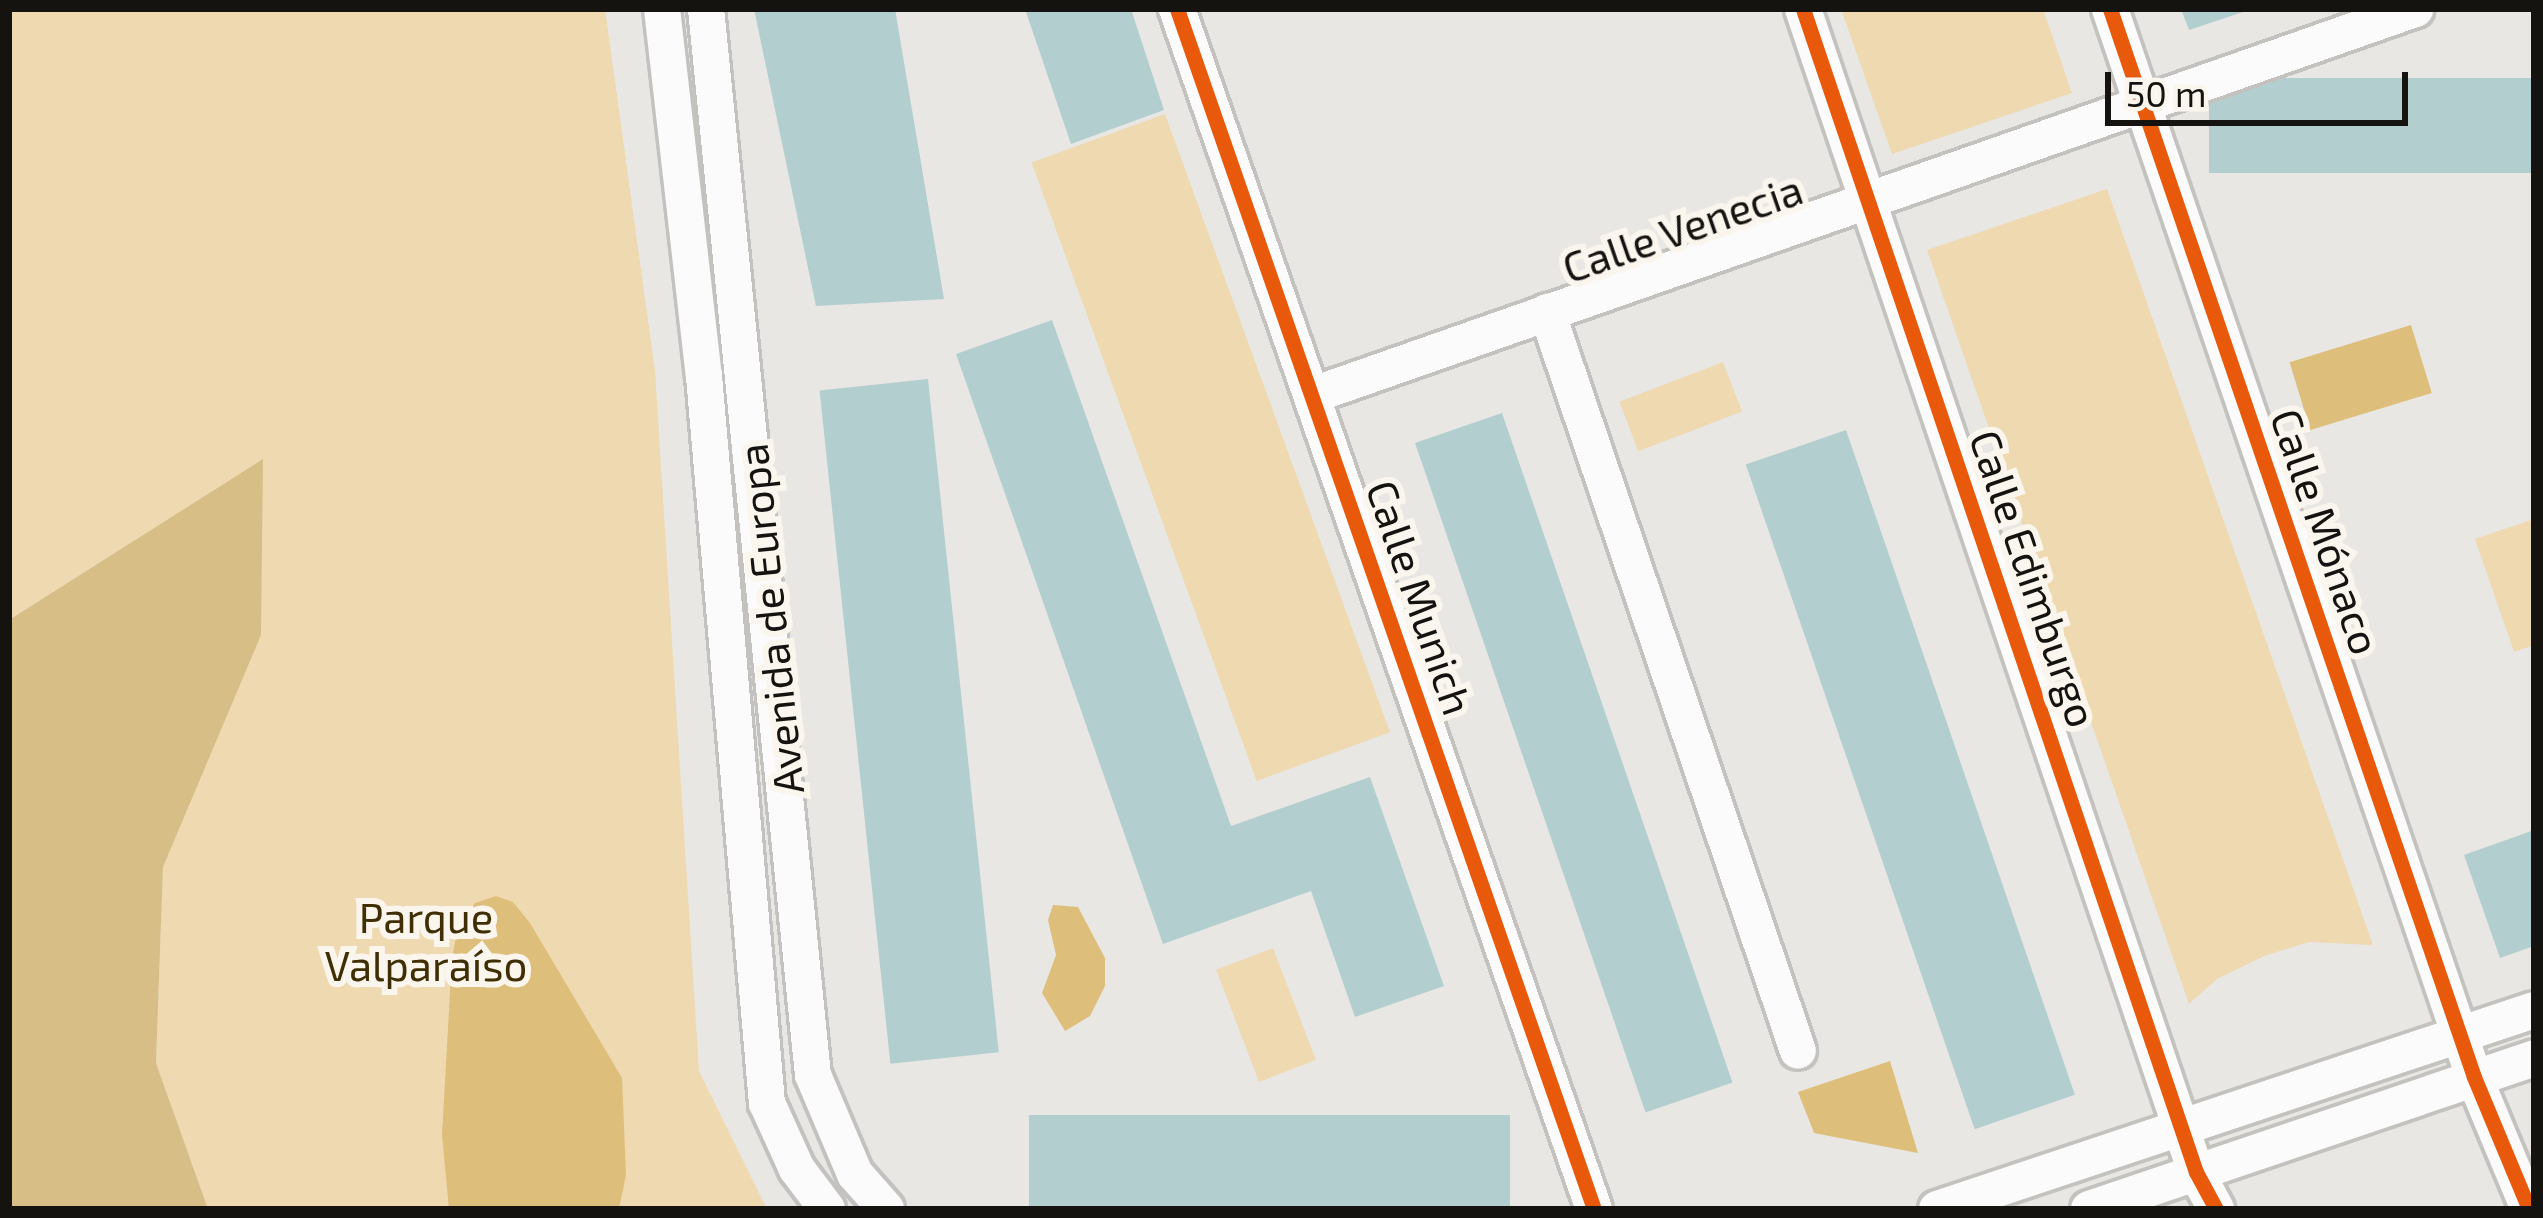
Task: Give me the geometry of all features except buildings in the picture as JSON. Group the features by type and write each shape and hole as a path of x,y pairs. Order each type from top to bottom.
{"street":[{"name":"Avenida de Europa","path":"662,9 704,376 766,1103 796,1168 827,1209"},
{"name":"Avenida de Europa","path":"706,9 814,1075 855,1174 886,1209"},
{"name":"Calle Munich","path":"1177,9 1594,1209"},
{"name":"Calle Edimburgo","path":"1803,9 2196,1172 2216,1209"},
{"name":"Calle Mónaco","path":"2110,9 2474,1077 2529,1209"},
{"name":"Calle Venecia","path":"1313,394 2415,9"},
{"path":"1547,312 1798,1051"},
{"path":"1937,1209 2180,1123 2534,1010"},
{"path":"2089,1209 2534,1058"}],"green space":[{"name":"Parque Valparaíso","path":"9,9 605,9 655,371 699,1071 767,1209 208,1209 156,1063 163,866 260,635 262,460 9,620"},
{"path":"1841,9 2043,9 2072,93 1892,154"},
{"path":"1165,114 1390,732 1257,781 1032,163"},
{"path":"2107,189 2373,945 2309,942 2264,956 2217,979 2189,1004 1927,250"},
{"path":"1723,362 1742,411 1638,451 1619,402"},
{"path":"2534,519 2534,645 2514,652 2475,539"},
{"path":"1273,948 1316,1060 1259,1082 1216,970"}],"shaded area":[{"path":"2411,325 2432,393 2310,430 2290,362"},
{"path":"263,459 261,635 163,867 156,1063 208,1209 9,1209 9,620"},
{"path":"496,896 513,902 530,923 622,1078 626,1175 619,1209 449,1209 442,1135 452,957 459,923 475,903"},
{"path":"1053,905 1078,907 1105,958 1105,986 1090,1016 1065,1031 1042,993 1056,955 1048,920"},
{"path":"1890,1061 1918,1153 1814,1133 1798,1092"}],"cycle path":[{"path":"1177,9 1594,1209"},
{"path":"1803,9 2196,1172 2216,1209"},
{"path":"2110,9 2474,1077 2529,1209"}]}
